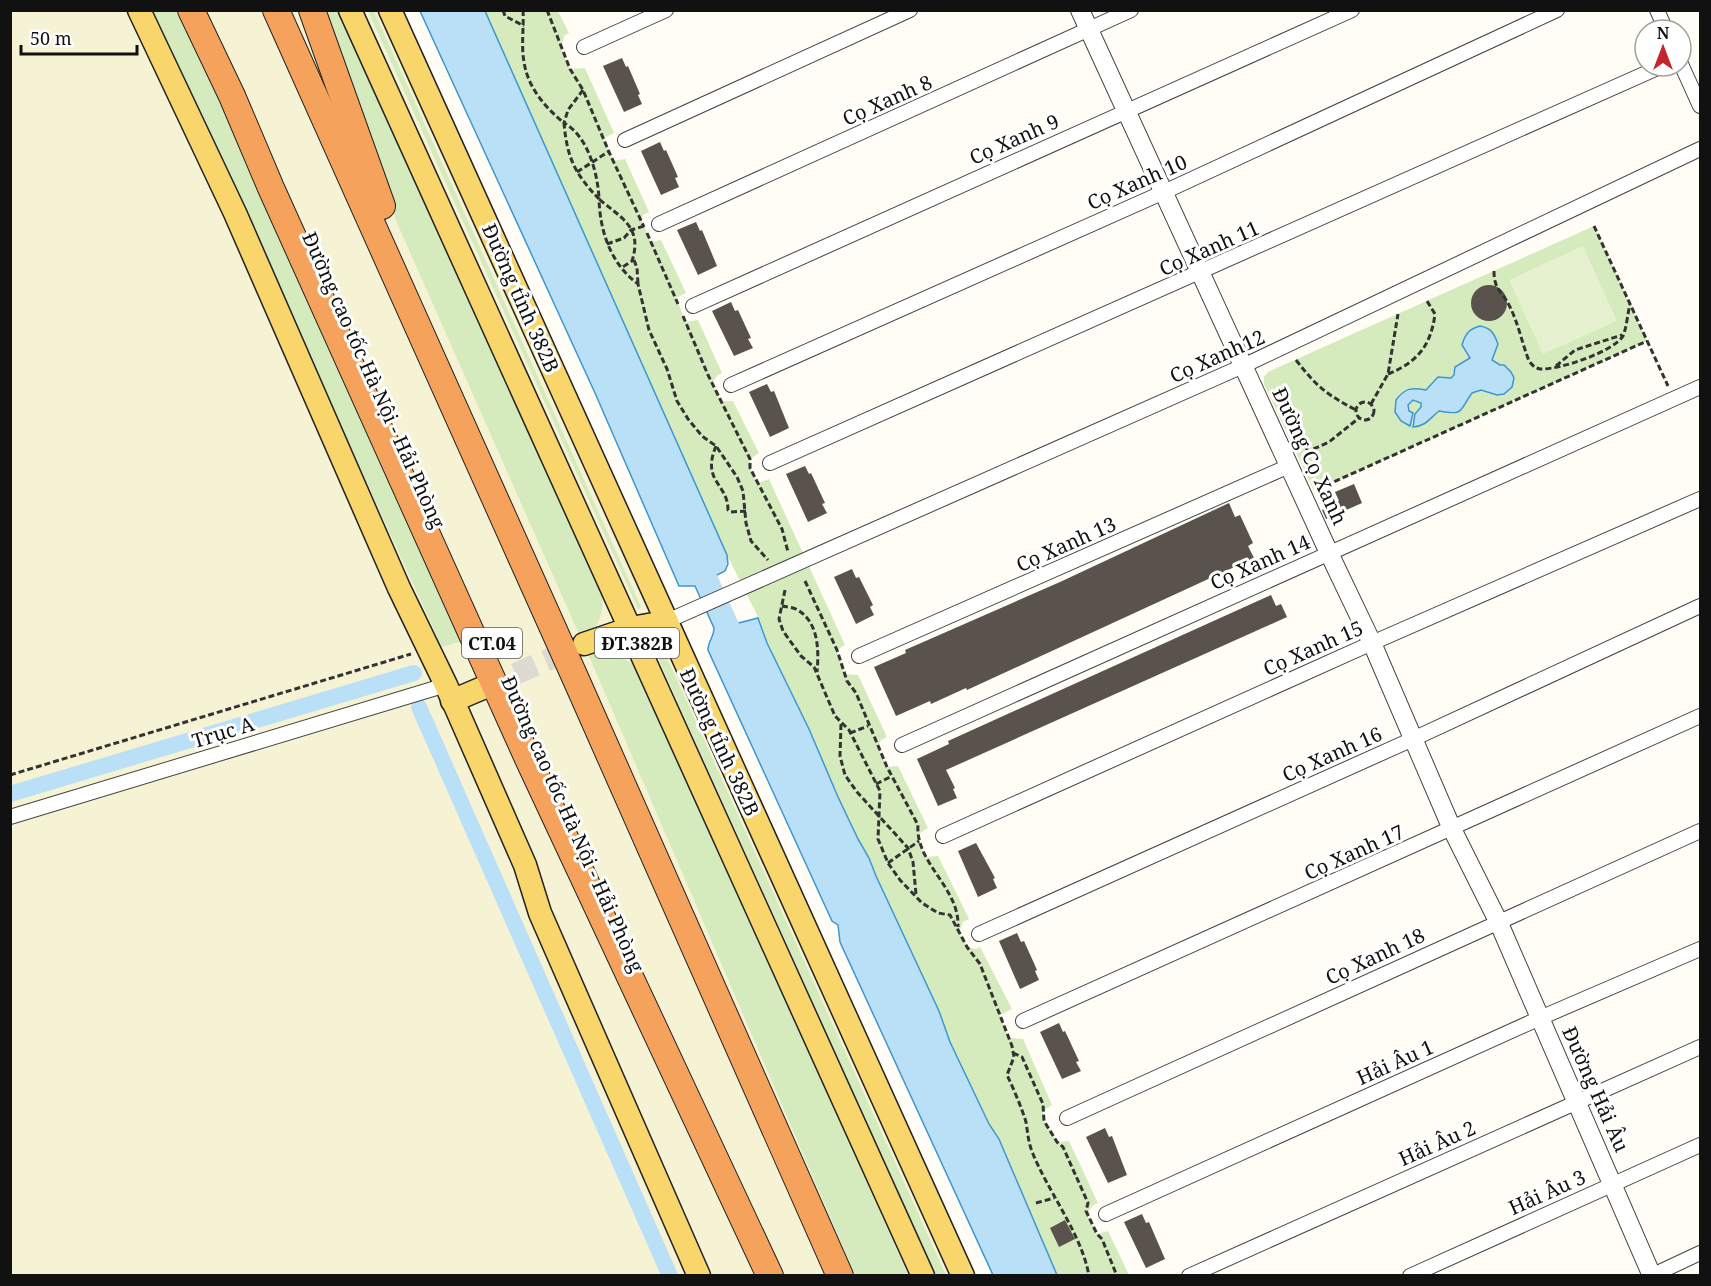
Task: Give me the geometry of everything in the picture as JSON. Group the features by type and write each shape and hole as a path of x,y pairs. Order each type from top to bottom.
{"highway":[{"path":"191,10 232,96 271,188 525,751 770,1275"},
{"name":"Đường cao tốc Hà Nội - Hải Phòng","path":"208,10 777,1275"},
{"name":"CT.04","path":"276,10 841,1275"},
{"path":"312,10 374,189 632,768 841,1275"}],"main road":[{"path":"139,10 235,213 399,588 449,693 525,865 540,913 699,1275"},
{"name":"Đường tỉnh 382B","path":"350,10 923,1275"},
{"name":"Đường tỉnh 382B","path":"390,10 602,476 665,622 963,1275"},
{"path":"584,644 630,628 665,622"},
{"path":"449,693 484,687"}],"street":[{"path":"584,47 666,10"},
{"path":"625,140 910,10"},
{"name":"Đường Cọ Xanh","path":"1080,10 1243,366 1297,468 1329,553 1372,642 1452,829 1498,921"},
{"name":"Cọ Xanh 8","path":"659,224 1131,10"},
{"name":"Cọ Xanh 9","path":"685,308 1352,10"},
{"name":"Cọ Xanh 10","path":"730,385 1164,192 1557,10"},
{"name":"Cọ Xanh 11","path":"770,464 1635,78"},
{"path":"1688,78 1701,106"},
{"name":"Cọ Xanh12","path":"665,622 1243,366 1701,149"},
{"name":"Cọ Xanh 14","path":"902,746 1701,387"},
{"name":"Cọ Xanh 13","path":"859,656 1297,468"},
{"name":"Cọ Xanh 15","path":"943,836 1372,642 1701,499"},
{"name":"Cọ Xanh 16","path":"979,934 1413,739 1701,606"},
{"name":"Trục A","path":"10,816 449,693"},
{"name":"Cọ Xanh 17","path":"1023,1021 1701,716"},
{"name":"Cọ Xanh 18","path":"1067,1118 1701,831"},
{"name":"Đường Hải Âu","path":"1498,921 1652,1275"},
{"name":"Hải Âu 1","path":"1106,1214 1540,1018 1701,949"},
{"name":"Hải Âu 2","path":"1189,1275 1701,1047"},
{"name":"Hải Âu 3","path":"1410,1275 1701,1145"},
{"path":"1652,1275 1701,1253"}],"path":[{"path":"503,10 505,16 524,26"},
{"path":"523,10 524,62 531,85 548,109 576,132 598,179 599,219 607,244 621,268 639,284"},
{"path":"547,10 570,69 583,90 609,152 685,308 708,375 750,459 750,468 782,529 788,552"},
{"path":"583,90 568,110 564,123 566,141 581,181 628,222 636,248 632,261 621,268"},
{"path":"577,172 609,152"},
{"path":"607,244 624,238 631,230 644,226"},
{"path":"1594,226 1669,388"},
{"path":"633,258 649,330 667,369 677,401 702,436 716,446 737,477 743,491 746,523 751,541 770,561"},
{"path":"1494,271 1494,281 1509,305 1529,361 1540,369 1566,365 1596,354 1616,343 1624,335 1630,304"},
{"path":"1388,374 1406,367 1427,344 1433,330 1435,314 1427,301"},
{"path":"1371,404 1388,374 1398,314"},
{"path":"1556,366 1575,350 1624,335"},
{"path":"1314,491 1647,341"},
{"path":"1296,360 1315,384 1334,399 1356,410 1359,418"},
{"path":"1356,410 1361,403 1371,404"},
{"path":"1359,418 1367,420 1372,416 1374,411 1371,404"},
{"path":"1309,451 1329,442 1359,418"},
{"path":"716,446 711,461 712,477 726,497 728,510 731,512 746,511"},
{"path":"1293,447 1304,447 1309,451"},
{"path":"1297,468 1308,466 1309,451"},
{"path":"805,581 837,650 847,681 856,693 868,726 918,825 919,841 923,853 955,906 957,929"},
{"path":"785,590 779,619 783,631 801,656 814,667 836,716 850,733 880,791 878,839 888,863 900,880 922,903 938,913 950,915 967,947 980,964 1013,1053 1014,1057 1006,1075 1018,1098 1026,1124 1027,1141 1085,1256 1089,1275"},
{"path":"782,606 796,609 812,626 818,641 817,675"},
{"path":"10,775 429,649"},
{"path":"841,724 840,756 845,774 878,816 908,848 913,862 916,896"},
{"path":"850,733 868,726"},
{"path":"876,784 892,776"},
{"path":"888,863 919,841"},
{"path":"1013,1053 1022,1057 1043,1104 1044,1120 1052,1135 1063,1146 1088,1203 1086,1210 1097,1234 1102,1239 1117,1275"},
{"path":"1036,1203 1054,1198"}],"shaded area":[{"path":"10,11 390,11 956,1275 11,1275"}],"green space":[{"path":"151,11 178,11 255,163 467,640 442,647"},
{"path":"325,11 342,11 602,595 599,621 582,641 397,223"},
{"path":"368,11 374,11 640,609 638,609"},
{"path":"485,11 558,11 569,33 564,36 561,49 570,69 585,68 614,133 604,138 613,161 625,159 649,212 641,219 651,242 661,240 686,293 676,298 686,322 698,320 722,373 712,383 721,401 733,401 759,453 750,459 750,468 758,483 769,479 845,645 837,650 845,674 858,675 887,737 881,740 878,747 887,767 898,766 928,828 917,835 926,857 938,856 969,919 963,922 959,932 967,947 976,949 980,947 1012,1009 1000,1015 1009,1038 1023,1039 1052,1105 1043,1111 1044,1121 1057,1142 1069,1141 1098,1203 1092,1206 1087,1214 1097,1234 1108,1231 1129,1275 1057,1275 999,1139 989,1124 950,1042 939,1011 869,858 838,797 809,729 767,643 761,623 727,555"},
{"path":"1594,226 1647,341 1314,491 1264,384 1264,377 1268,372"},
{"path":"1583,246 1617,321 1543,354 1509,280"},
{"path":"592,647 615,653 636,666 908,1275 855,1275 586,649"},
{"path":"657,647 664,651 946,1275 936,1275 656,654"}],"water":[{"path":"420,11 485,11 727,555 728,564 725,571 707,580 727,626 758,618 767,643 939,1011 950,1042 989,1124 999,1139 1057,1275 993,1275 840,942 838,925 832,921 708,650 714,628 695,586 679,586 595,393"},
{"path":"1480,326 1492,332 1495,337 1498,344 1492,360 1504,365 1511,372 1514,378 1512,387 1504,394 1497,395 1481,390 1472,393 1458,412 1439,411 1424,424 1413,427 1415,414 1421,407 1421,403 1413,400 1408,405 1409,411 1413,413 1410,426 1401,421 1395,412 1396,400 1399,396 1409,389 1426,390 1438,377 1451,378 1455,367 1470,358 1462,345 1466,335 1470,330"}],"building":[{"path":"622,58 626,67 628,66 642,104 624,112 603,66"},
{"path":"660,142 678,177 675,178 679,187 661,195 641,151"},
{"path":"696,222 700,231 702,230 717,266 698,275 677,230"},
{"path":"1489,285 1502,290 1507,303 1502,316 1489,321 1476,316 1471,303 1476,290"},
{"path":"731,302 735,311 738,310 751,338 748,339 753,348 734,356 712,311"},
{"path":"767,384 771,392 774,391 789,428 770,437 749,392"},
{"path":"805,466 809,474 811,473 825,503 822,504 827,513 808,522 786,474"},
{"path":"1354,484 1362,503 1326,519 1322,510 1339,501 1335,492"},
{"path":"1229,503 1235,517 1240,515 1253,543 1248,546 1254,558 967,690 966,688 931,704 930,701 896,716 874,667 906,653 905,650 1060,582"},
{"path":"852,569 856,578 859,577 873,605 870,607 874,615 856,624 834,577"},
{"path":"1271,595 1276,606 1281,604 1287,617 946,770 957,798 938,806 917,759 949,744 948,741"},
{"path":"976,843 995,878 993,879 997,888 978,897 958,851"},
{"path":"1017,933 1021,942 1024,941 1039,980 1020,989 999,941"},
{"path":"1059,1023 1079,1061 1076,1062 1081,1071 1062,1079 1040,1032"},
{"path":"1105,1128 1109,1137 1112,1136 1127,1175 1108,1183 1086,1137"},
{"path":"1142,1214 1146,1223 1149,1222 1165,1259 1146,1268 1124,1222"},
{"path":"1065,1220 1075,1239 1059,1247 1050,1228"}],"waterway":[{"path":"701,559 740,645"},
{"path":"10,794 414,673"},
{"path":"419,707 670,1276"}],"tunnel":[{"path":"485,687 580,646"}]}
